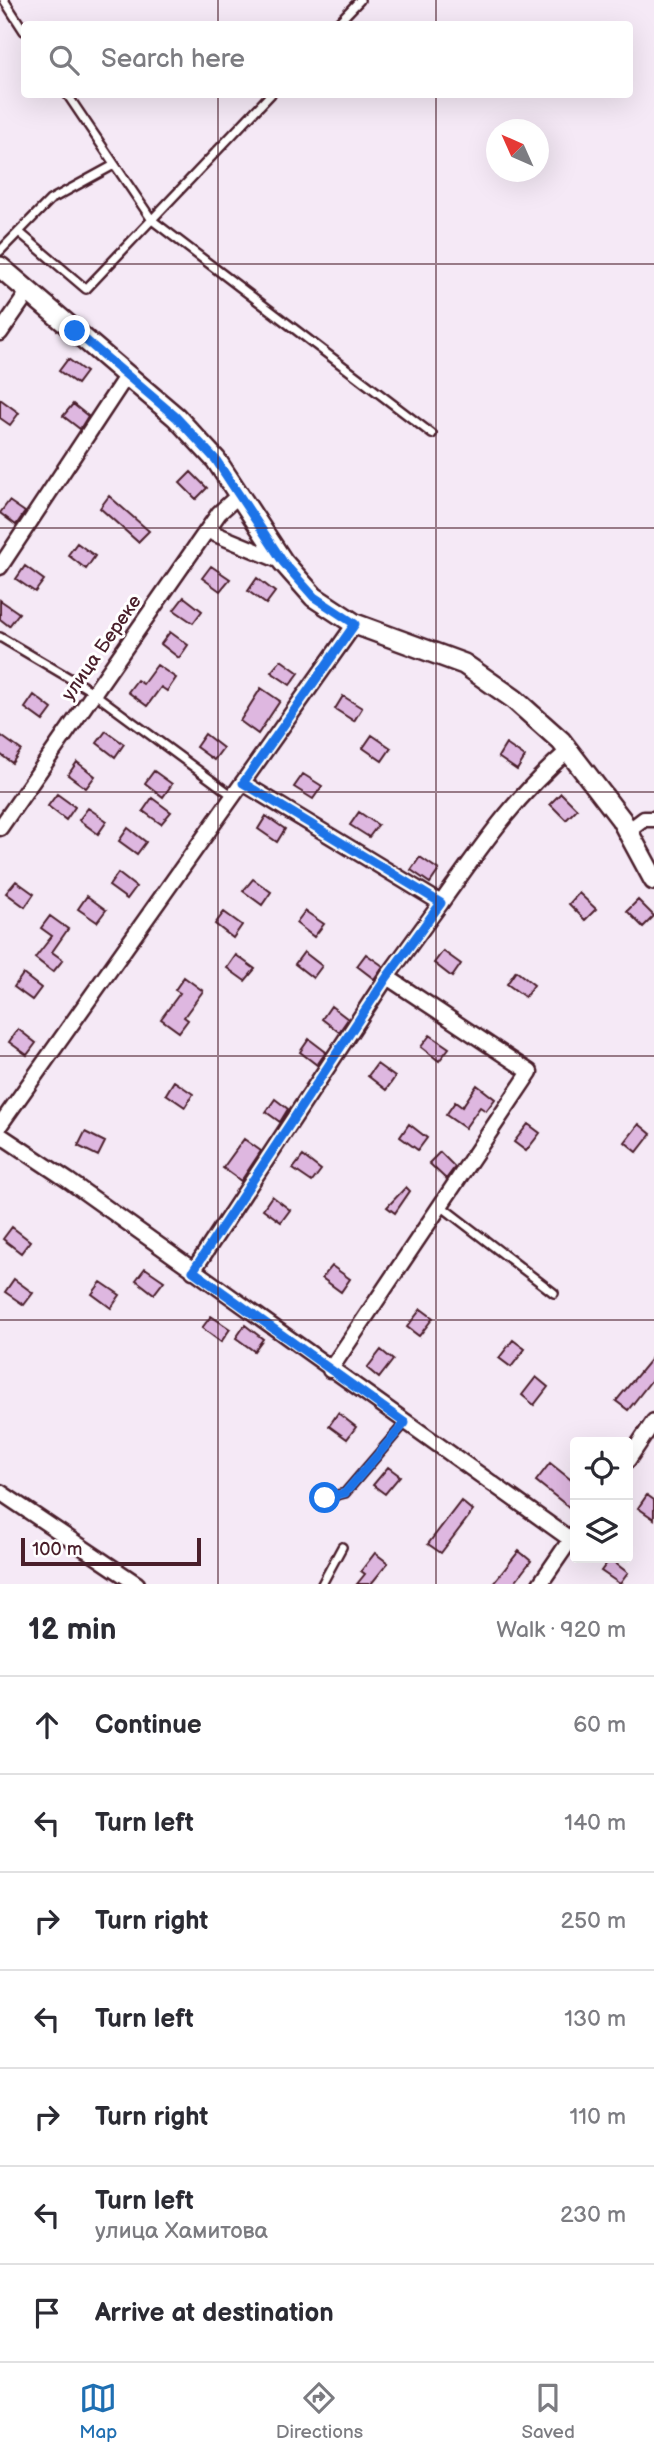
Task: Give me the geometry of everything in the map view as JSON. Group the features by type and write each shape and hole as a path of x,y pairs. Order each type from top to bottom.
{"street":[{"path":"0,267 176,417 216,460 283,562 314,597 355,624 464,664 514,699 569,750 598,784 654,880"},
{"path":"0,333 29,291"},
{"path":"0,566 127,375"},
{"name":"улица Береке","path":"0,828 219,513 240,494"},
{"path":"208,531 283,562"},
{"path":"0,1125 355,624"},
{"path":"193,1271 387,977 512,804 532,782 569,750"},
{"path":"243,783 441,903"},
{"path":"627,832 644,819 654,819"},
{"path":"330,1370 530,1072 387,977"},
{"path":"0,1135 405,1423 570,1534"},
{"path":"633,1452 654,1421"},
{"path":"0,1492 137,1584"},
{"path":"540,1584 570,1540"}],"lane":[{"path":"4,0 21,26"},
{"path":"340,21 360,0"},
{"path":"70,98 152,220 432,434"},
{"path":"19,232 86,289 267,98"},
{"path":"0,250 50,200 114,164"},
{"path":"0,637 94,693 234,796"},
{"path":"441,1206 554,1293"},
{"path":"325,1498 345,1493 405,1423"},
{"path":"322,1584 342,1547"}],"building":[{"path":"68,359 86,372 77,384 59,371"},
{"path":"0,399 19,413 10,425 0,418"},
{"path":"73,404 88,416 80,429 63,416"},
{"path":"191,472 207,488 196,499 180,483"},
{"path":"109,496 149,531 138,542 100,508"},
{"path":"9,501 25,512 16,525 0,513"},
{"path":"77,543 95,556 86,569 68,555"},
{"path":"25,566 44,580 35,592 16,579"},
{"path":"211,566 230,579 220,591 202,578"},
{"path":"257,578 275,592 266,604 248,591"},
{"path":"184,597 202,611 193,623 174,610"},
{"path":"0,600 19,613 9,626 0,619"},
{"path":"170,632 188,645 179,658 161,644"},
{"path":"281,660 299,673 290,685 271,672"},
{"path":"157,665 176,678 167,691 161,687 147,706 128,692 137,680 143,684"},
{"path":"261,688 280,701 258,734 240,721"},
{"path":"34,695 52,709 43,721 25,708"},
{"path":"343,696 362,708 354,721 335,709"},
{"path":"106,731 124,744 115,757 97,743"},
{"path":"205,734 223,748 214,760 196,747"},
{"path":"0,735 21,750 12,763 0,754"},
{"path":"372,735 391,748 382,761 363,748"},
{"path":"506,744 525,757 517,770 498,757"},
{"path":"77,762 95,776 86,788 68,775"},
{"path":"154,771 172,784 163,797 145,783"},
{"path":"303,774 322,786 313,799 294,787"},
{"path":"561,793 577,809 566,820 550,804"},
{"path":"57,794 75,807 66,820 48,806"},
{"path":"152,798 171,812 161,824 143,811"},
{"path":"88,808 107,821 98,834 79,820"},
{"path":"359,812 378,825 369,837 350,825"},
{"path":"266,816 285,829 277,842 258,829"},
{"path":"128,828 146,842 137,854 119,841"},
{"path":"420,857 439,870 430,883 411,870"},
{"path":"118,873 136,887 127,899 109,886"},
{"path":"253,879 271,892 262,905 243,891"},
{"path":"16,881 34,894 25,907 6,893"},
{"path":"579,893 596,909 585,920 569,904"},
{"path":"87,896 106,910 97,922 78,909"},
{"path":"638,900 654,916 643,927 627,911"},
{"path":"305,911 324,924 314,937 296,923"},
{"path":"224,912 242,925 233,938 215,924"},
{"path":"50,916 68,929 52,952 63,960 53,972 35,958 52,936 41,928"},
{"path":"443,951 461,964 452,977 434,963"},
{"path":"304,952 322,966 313,978 295,964"},
{"path":"366,954 383,966 374,979 357,966"},
{"path":"236,955 255,969 245,981 227,968"},
{"path":"516,971 534,985 525,997 507,984"},
{"path":"23,974 41,988 32,1000 14,987"},
{"path":"184,977 203,991 184,1017 188,1020 179,1032 161,1019 180,993 175,990"},
{"path":"331,1006 348,1019 339,1032 322,1019"},
{"path":"18,1029 36,1043 27,1055 9,1042"},
{"path":"430,1035 449,1048 439,1061 421,1047"},
{"path":"309,1039 326,1052 317,1065 300,1052"},
{"path":"377,1064 395,1077 386,1090 368,1076"},
{"path":"174,1081 193,1094 185,1107 166,1094"},
{"path":"477,1085 495,1099 486,1111 480,1107 465,1128 446,1115 455,1102 462,1107"},
{"path":"275,1099 288,1109 280,1122 266,1112"},
{"path":"409,1124 427,1138 418,1150 400,1137"},
{"path":"528,1124 540,1133 526,1151 514,1142"},
{"path":"639,1124 651,1134 637,1152 625,1142"},
{"path":"85,1132 105,1142 98,1156 78,1146"},
{"path":"244,1139 261,1151 241,1181 223,1168"},
{"path":"440,1152 455,1167 446,1179 429,1163"},
{"path":"303,1156 321,1170 312,1182 293,1169"},
{"path":"406,1187 410,1191 395,1213 387,1207"},
{"path":"272,1196 290,1210 281,1222 263,1209"},
{"path":"12,1227 30,1241 21,1253 3,1239"},
{"path":"332,1266 350,1279 341,1292 322,1278"},
{"path":"145,1268 164,1281 154,1294 136,1280"},
{"path":"14,1279 33,1293 24,1305 5,1292"},
{"path":"101,1282 120,1295 111,1308 92,1294"},
{"path":"421,1309 433,1318 419,1336 407,1327"},
{"path":"211,1316 230,1329 221,1342 202,1328"},
{"path":"245,1325 263,1339 254,1351 236,1338"},
{"path":"513,1340 525,1349 511,1367 499,1358"},
{"path":"381,1350 393,1360 379,1378 367,1368"},
{"path":"654,1355 654,1377 628,1410 616,1401"},
{"path":"536,1377 548,1387 534,1405 522,1395"},
{"path":"338,1413 356,1427 347,1439 329,1426"},
{"path":"550,1463 570,1479 570,1508 536,1481"},
{"path":"388,1467 400,1476 385,1494 373,1485"},
{"path":"647,1495 654,1500 654,1519 638,1508"},
{"path":"461,1501 473,1511 441,1553 428,1544"},
{"path":"519,1551 531,1561 513,1584 493,1584"},
{"path":"375,1553 388,1563 371,1584 357,1584 365,1574 361,1571"},
{"path":"607,1563 615,1563 628,1573 620,1584 601,1571"}],"route":[{"path":"75,331 176,417 216,460 283,562 314,597 355,624 243,783 441,903 387,977 193,1271 405,1423 345,1493 325,1498"}]}
